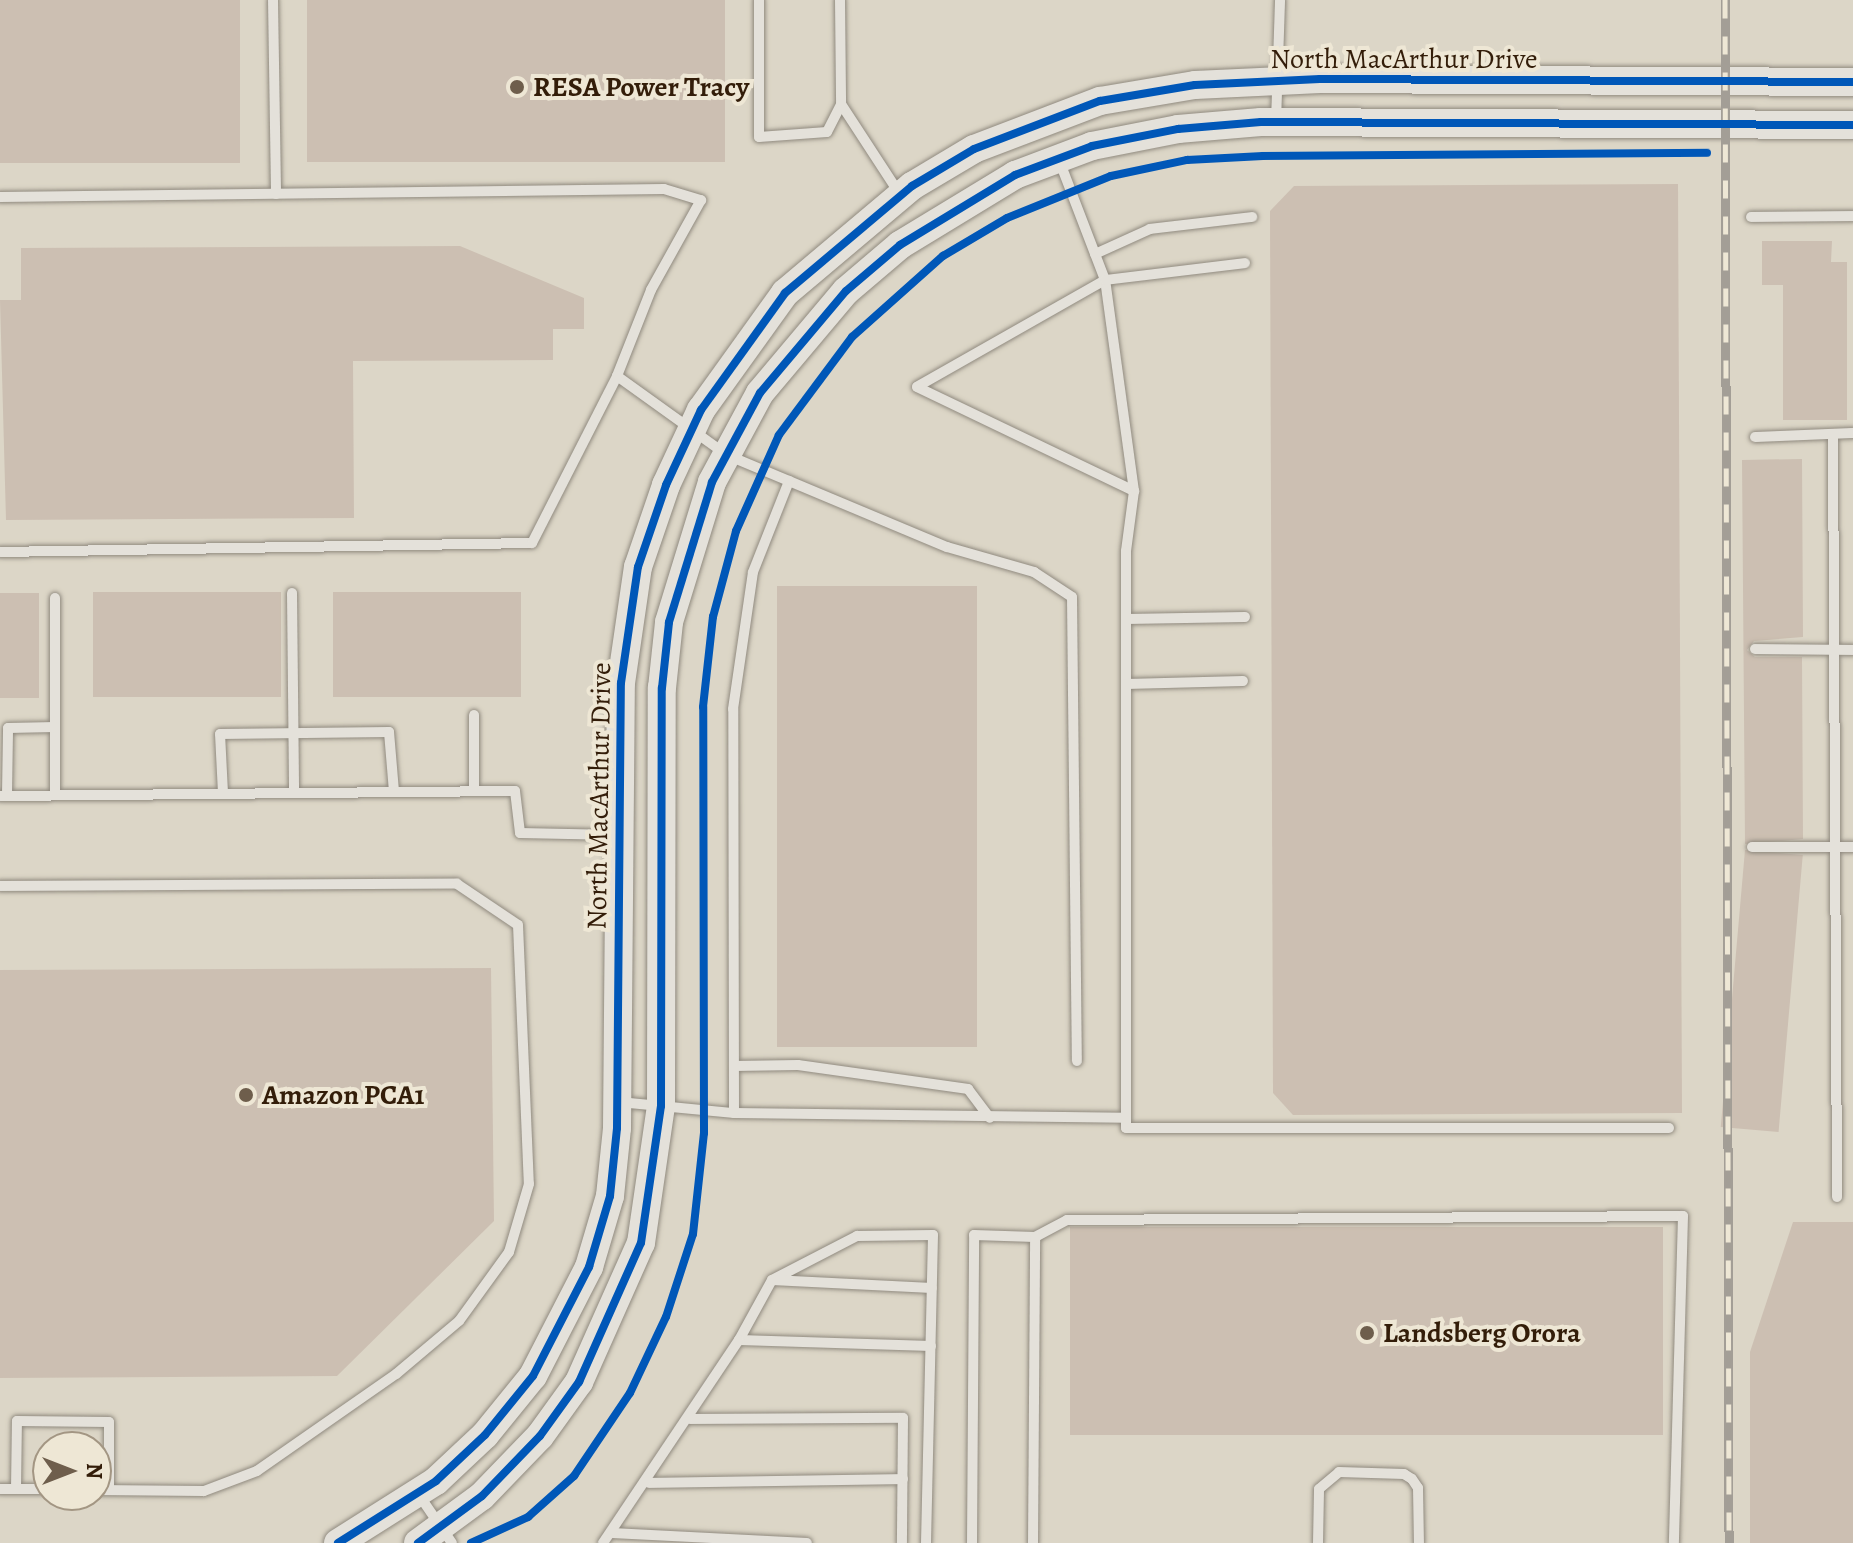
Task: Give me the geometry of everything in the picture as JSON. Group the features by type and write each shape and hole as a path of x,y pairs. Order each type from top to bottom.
{"main road":[{"name":"North MacArthur Drive","path":"338,1543 418,1493 485,1435 533,1376 564,1323 610,1196 617,1102 624,638 638,567 666,485 693,427 734,357 785,293 900,195 974,149 1046,117 1195,85 1278,81 1853,82"},
{"path":"437,1538 540,1436 579,1382 641,1243 661,1106 662,688 686,551 727,455 760,393 846,291 957,206 1059,158 1178,129 1276,122 1853,125"}],"lane":[{"path":"273,0 276,194"},
{"path":"759,0 759,137 827,132 841,104 840,0"},
{"path":"1276,122 1280,0"},
{"path":"841,104 900,195"},
{"path":"1059,158 1105,280 1134,491 1126,619 1126,1128 1669,1128"},
{"path":"0,197 664,189 701,200 651,290 617,376 532,543 0,552"},
{"path":"1751,217 1853,216"},
{"path":"1095,254 1150,229 1252,217"},
{"path":"1134,491 917,387 1105,280 1245,263"},
{"path":"617,376 693,427 727,455 947,547 1034,572 1072,597 1077,1061"},
{"path":"1755,437 1853,433"},
{"path":"1833,434 1837,1197"},
{"path":"734,1113 733,709 753,572 789,481"},
{"path":"292,593 294,793"},
{"path":"55,598 55,795"},
{"path":"1126,619 1245,617"},
{"path":"1755,649 1853,650"},
{"path":"1126,684 1243,681"},
{"path":"474,715 474,791"},
{"path":"55,727 8,728 4,796 515,791 520,833 619,835"},
{"path":"223,793 220,734 389,732 394,792"},
{"path":"1752,847 1853,847"},
{"path":"0,886 457,884 518,925 529,1184 509,1252 459,1321 396,1374 257,1471 204,1491 112,1490"},
{"path":"734,1066 798,1065 968,1089 990,1118"},
{"path":"617,1102 734,1113 1126,1118"},
{"path":"972,1543 974,1235 1035,1237 1067,1220 1683,1216 1674,1543"},
{"path":"603,1543 649,1483 739,1340 772,1280 857,1236 933,1235 926,1543"},
{"path":"1033,1543 1035,1237"},
{"path":"772,1280 932,1288"},
{"path":"739,1340 931,1346"},
{"path":"690,1419 903,1418 902,1543"},
{"path":"16,1489 17,1421 109,1422 109,1431"},
{"path":"1318,1543 1319,1489 1326,1478 1360,1472 1412,1479 1418,1488 1419,1543"},
{"path":"649,1483 903,1479"},
{"path":"0,1489 32,1489"},
{"path":"418,1493 437,1538"},
{"path":"612,1533 807,1543"}],"building":[{"path":"0,0 240,0 240,163 0,163"},
{"path":"307,0 725,0 725,162 307,162"},
{"path":"1678,184 1682,1113 1293,1115 1273,1093 1270,211 1294,186"},
{"path":"1762,241 1832,241 1831,262 1847,262 1847,420 1783,420 1783,285 1762,285"},
{"path":"460,246 584,298 584,329 553,329 553,360 353,361 354,518 6,520 0,300 21,300 21,248"},
{"path":"1802,459 1803,637 1754,641 1747,650 1755,657 1802,657 1803,839 1745,844 1742,460"},
{"path":"777,586 977,586 977,1047 777,1047"},
{"path":"93,592 281,592 281,697 93,697"},
{"path":"333,592 521,592 521,697 333,697"},
{"path":"0,593 39,593 39,698 0,698"},
{"path":"1745,850 1803,855 1779,1132 1721,1127"},
{"name":"Amazon PCA1","path":"491,968 494,1221 337,1376 0,1378 0,970"},
{"path":"1793,1222 1853,1222 1853,1543 1750,1543 1750,1352"},
{"name":"Landsberg Orora","path":"1070,1227 1663,1227 1663,1435 1070,1435"}],"railway":[{"path":"1725,0 1729,1543"}],"cycle path":[{"path":"338,1543 436,1481 485,1435 533,1376 589,1267 610,1196 617,1128 621,683 638,567 666,485 701,410 785,293 912,186 974,149 1100,101 1195,85 1320,79 1853,82"},
{"path":"418,1543 482,1496 540,1436 579,1382 641,1243 661,1106 662,688 669,622 712,482 760,393 846,291 900,245 1015,175 1092,146 1178,129 1261,122 1853,125"},
{"path":"471,1543 528,1517 574,1476 630,1393 666,1317 693,1234 704,1133 703,707 713,617 736,531 779,435 852,337 943,256 1007,218 1111,176 1187,160 1263,156 1707,153"}],"place":[{"name":"RESA Power Tracy","path":"517,87"},
{"name":"Amazon PCA1","path":"246,1095"},
{"name":"Landsberg Orora","path":"1367,1333"}]}
